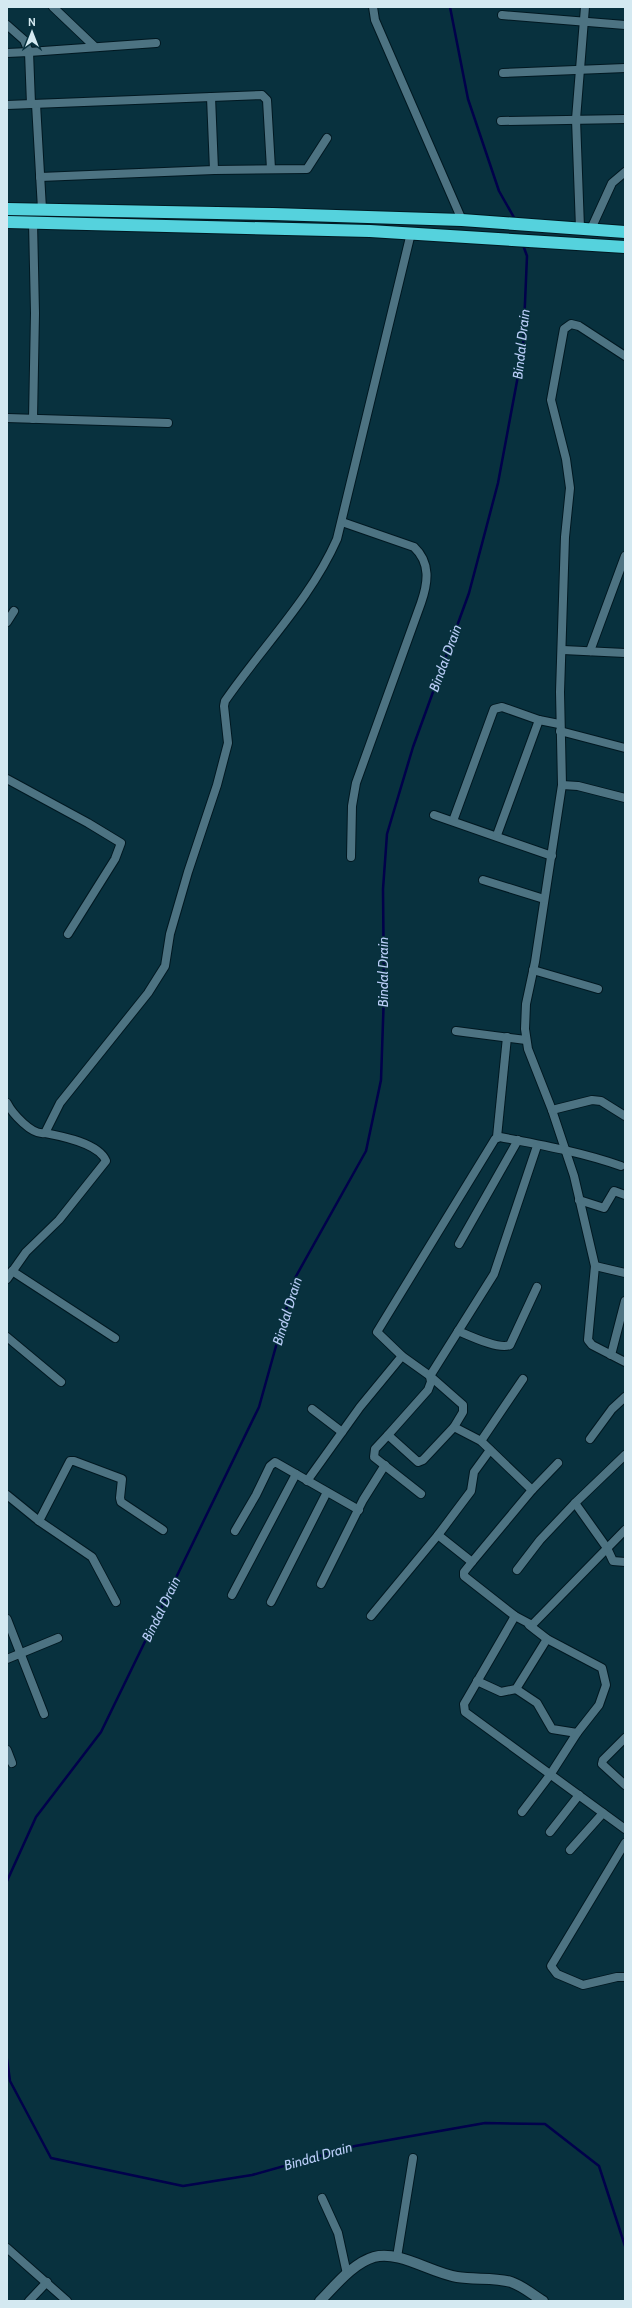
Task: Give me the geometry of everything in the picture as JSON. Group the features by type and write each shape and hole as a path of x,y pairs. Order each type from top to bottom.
{"highway":[{"path":"7,209 246,213 462,220 625,232"},
{"path":"246,213 247,227"},
{"path":"7,222 247,227 411,233 625,247"}],"street":[{"path":"53,7 94,46"},
{"path":"373,7 375,20 462,220"},
{"path":"585,7 585,23 576,119 585,228"},
{"path":"502,16 625,25"},
{"path":"7,25 24,40 29,52 42,209"},
{"path":"7,53 156,43"},
{"path":"503,73 625,68"},
{"path":"7,105 260,94 266,97 271,169"},
{"path":"211,97 214,170"},
{"path":"501,121 625,119"},
{"path":"40,177 308,168 327,138"},
{"path":"585,228 612,183 625,172"},
{"path":"33,222 35,313 33,419"},
{"path":"45,1133 60,1103 148,993 165,966 170,934 188,872 218,785 228,743 224,706 225,701 313,583 332,549 342,522 411,233"},
{"path":"625,356 579,326 571,324 564,329 551,400 566,459 570,488 565,537 560,728 562,785 552,856 526,1004 526,1040 552,1110 563,1148 574,1176 595,1266 588,1340 592,1345 625,1362"},
{"path":"7,418 168,423"},
{"path":"342,522 414,547 422,556 427,574 421,603 356,783 352,806 351,857"},
{"path":"590,651 625,556"},
{"path":"7,622 14,611"},
{"path":"563,650 625,652"},
{"path":"453,821 494,709 502,707 560,728 625,748"},
{"path":"497,835 538,720"},
{"path":"7,779 88,823 121,844 116,859 68,934"},
{"path":"562,785 578,786 625,798"},
{"path":"434,815 497,835 552,856"},
{"path":"483,880 544,899"},
{"path":"533,970 598,989"},
{"path":"456,1031 507,1036 526,1040"},
{"path":"388,1434 418,1462 423,1460 454,1427 463,1412 463,1405 430,1376 402,1356 381,1337 378,1330 497,1137 507,1036"},
{"path":"552,1110 592,1100 601,1101 625,1116"},
{"path":"7,1103 11,1109 30,1127 39,1133 80,1140 103,1156 106,1161 59,1220 26,1252 7,1279"},
{"path":"497,1137 518,1140 537,1146 563,1148 621,1166"},
{"path":"459,1244 518,1140"},
{"path":"422,1494 376,1459 374,1452 388,1434 428,1390 431,1382 430,1376 496,1270 510,1222 537,1146"},
{"path":"579,1200 604,1208 614,1191 625,1196"},
{"path":"595,1266 625,1273"},
{"path":"12,1271 115,1338"},
{"path":"458,1331 493,1344 504,1346 510,1345 537,1287"},
{"path":"611,1355 625,1302"},
{"path":"7,1337 61,1382"},
{"path":"307,1481 342,1432 402,1356"},
{"path":"481,1441 523,1379"},
{"path":"590,1439 612,1409 625,1397"},
{"path":"312,1409 342,1432"},
{"path":"454,1427 481,1441 532,1490"},
{"path":"371,1616 438,1535 471,1491 474,1472 490,1450"},
{"path":"517,1570 540,1540 575,1503 625,1455"},
{"path":"39,1521 53,1496 66,1466 70,1461 74,1461 122,1479 121,1502 163,1530"},
{"path":"235,1531 271,1464 276,1462 359,1510"},
{"path":"522,1812 550,1775 577,1733 599,1705 606,1685 602,1668 547,1639 464,1576 464,1572 532,1490 558,1463"},
{"path":"321,1584 359,1510 385,1465"},
{"path":"232,1595 296,1474"},
{"path":"271,1602 327,1492"},
{"path":"7,1495 39,1521 92,1557 116,1602"},
{"path":"575,1503 607,1548 613,1561 625,1562"},
{"path":"529,1626 533,1624 625,1530"},
{"path":"438,1535 472,1562"},
{"path":"515,1616 464,1704 468,1716 625,1829"},
{"path":"7,1620 44,1714"},
{"path":"7,1659 58,1638"},
{"path":"516,1689 547,1639"},
{"path":"477,1681 501,1692 516,1689 537,1703 552,1729 577,1733"},
{"path":"625,1738 603,1760 602,1764 625,1785"},
{"path":"7,1750 12,1763"},
{"path":"550,1832 579,1795"},
{"path":"570,1850 603,1813"},
{"path":"625,1844 551,1966 557,1974 583,1985 617,1977 625,1977"},
{"path":"397,2257 413,2158"},
{"path":"322,2198 338,2233 348,2274"},
{"path":"7,2248 67,2301"},
{"path":"320,2301 348,2274 373,2257 382,2255 397,2257 431,2270 456,2277 494,2279 512,2283 543,2301"},
{"path":"29,2301 47,2282"}],"waterway":[{"name":"Bindal Drain","path":"450,7 468,99 499,191 516,221"},
{"name":"Bindal Drain","path":"7,1881 36,1817 101,1732 259,1407 295,1278 366,1151 381,1080 384,993 383,889 387,834 413,747 469,593 498,483 523,349 527,256 523,245"},
{"name":"Bindal Drain","path":"7,2059 10,2081 51,2158 183,2186 252,2175 355,2146 485,2123 545,2124 599,2166 625,2246"}]}
